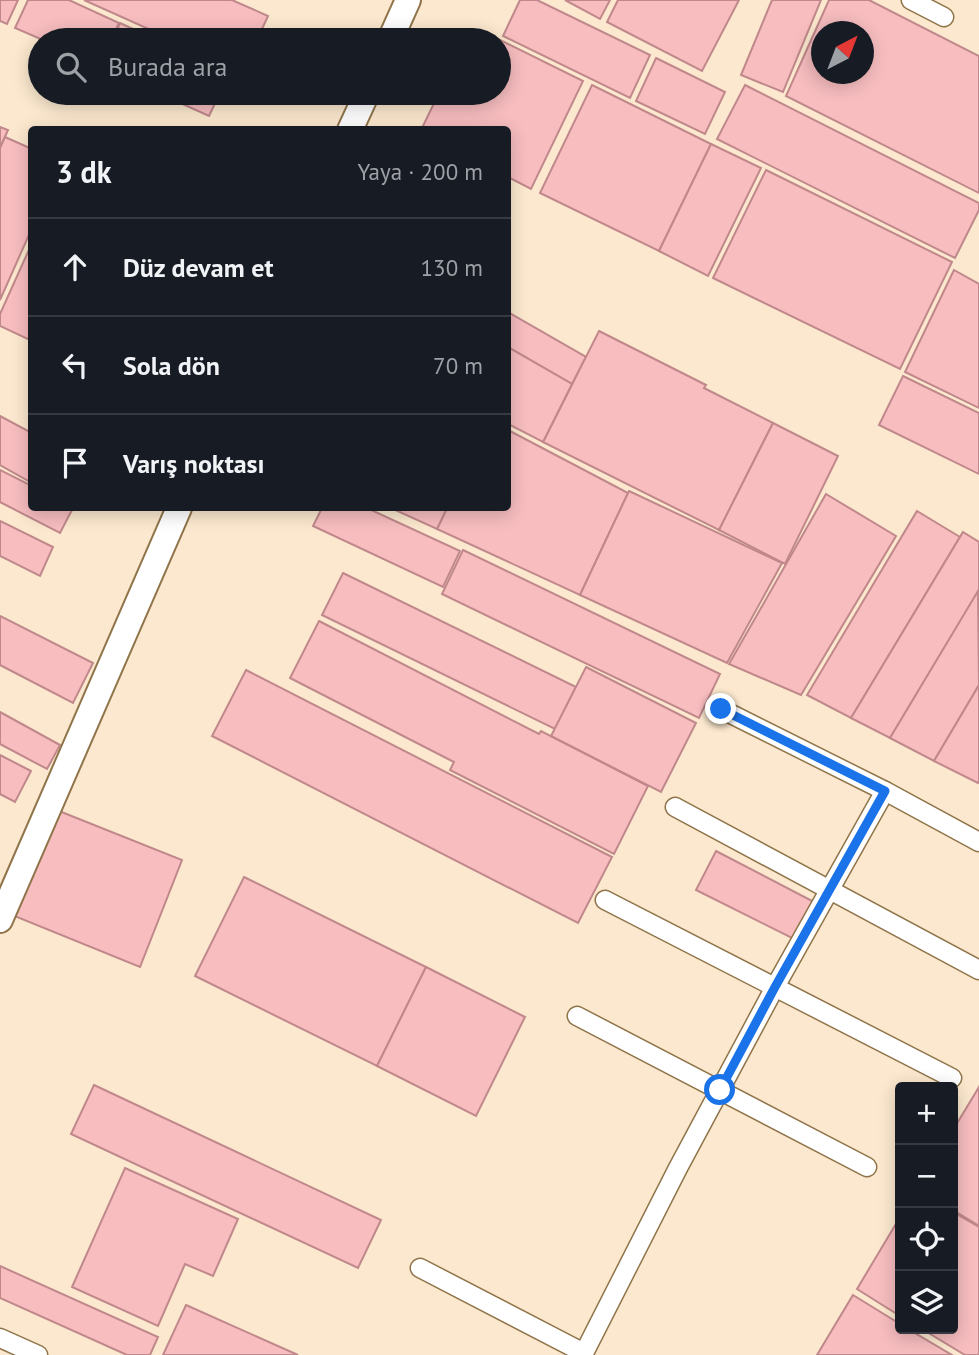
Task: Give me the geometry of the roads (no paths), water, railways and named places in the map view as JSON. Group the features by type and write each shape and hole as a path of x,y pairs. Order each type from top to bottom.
{"street":[{"path":"395,28 408,0"},
{"path":"911,0 944,18"},
{"path":"352,126 361,105"},
{"path":"0,920 178,511"},
{"path":"721,709 885,791 979,842"},
{"path":"420,1268 583,1354 775,987 885,791"},
{"path":"675,807 979,970"},
{"path":"605,900 952,1078"},
{"path":"577,1016 867,1167"},
{"path":"0,1338 38,1355"}]}
